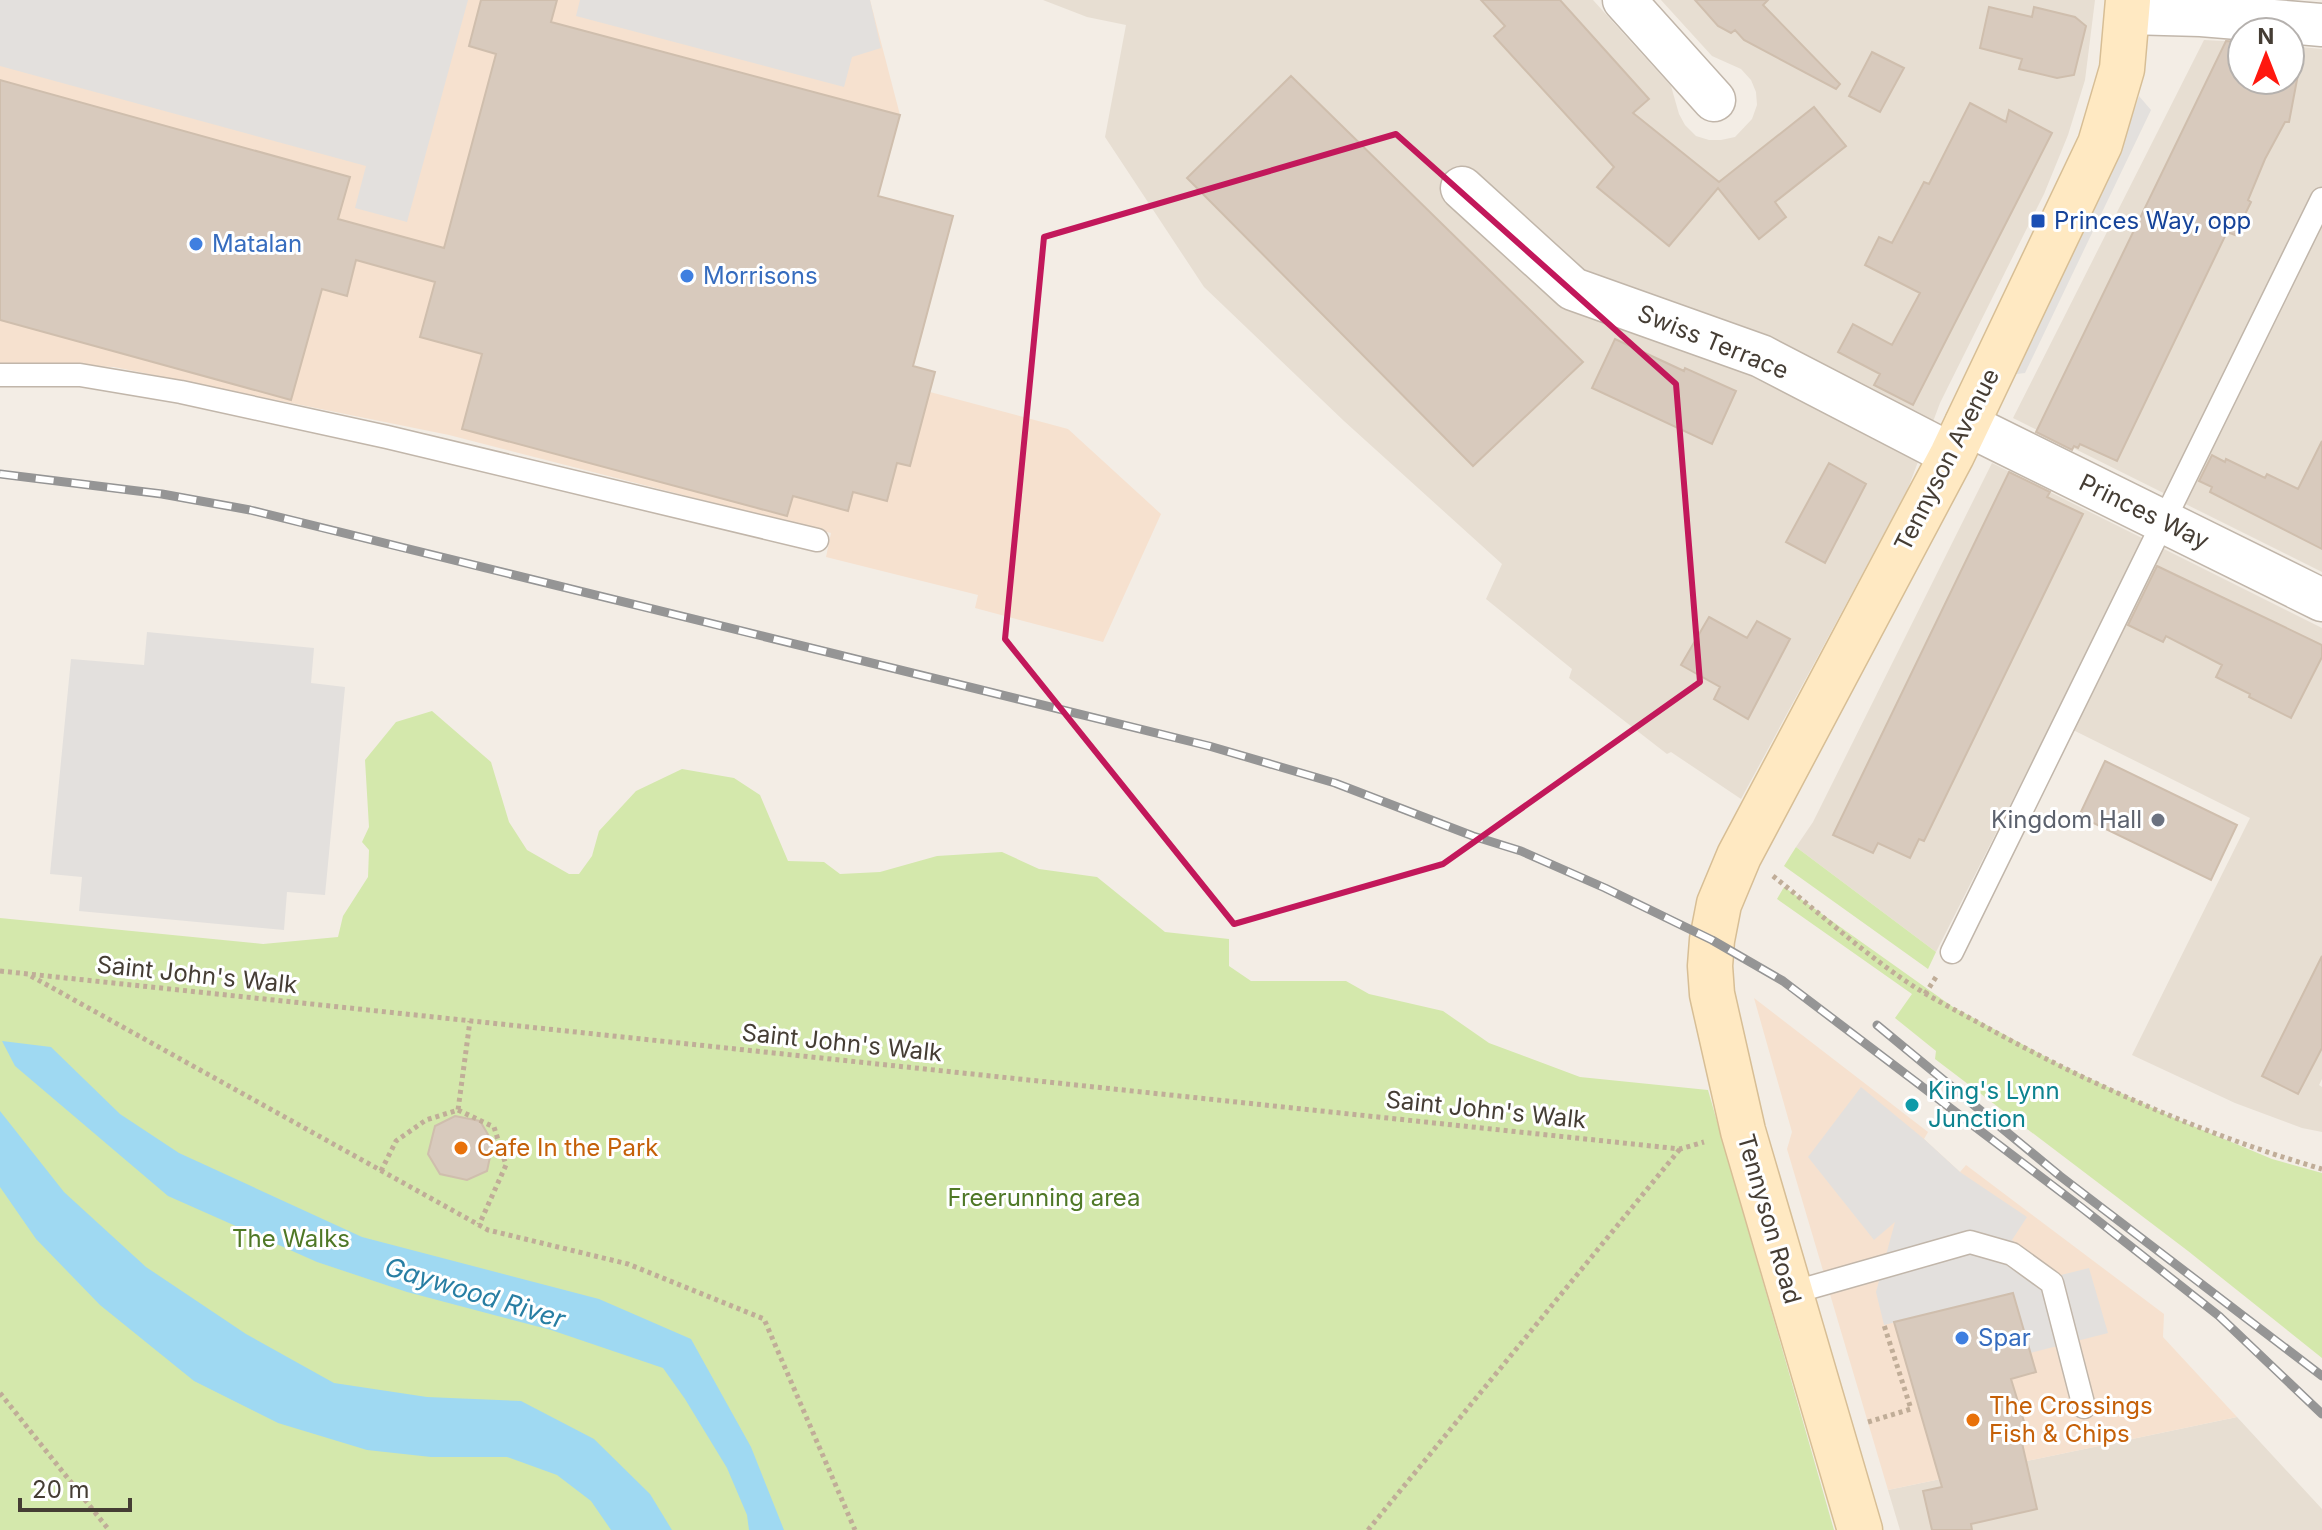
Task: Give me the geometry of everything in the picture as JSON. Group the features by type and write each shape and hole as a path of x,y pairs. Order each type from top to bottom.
{"main road":[{"name":"Tennyson Avenue","path":"1719,904 1739,856 1959,440 2100,144 2122,69 2128,6"},
{"name":"Tennyson Road","path":"1719,904 1712,940 1712,994 1743,1131 1860,1530"}],"street":[{"path":"1624,0 1714,100"},
{"path":"2128,6 2322,25"},
{"name":"Swiss Terrace","path":"1470,212 1573,289 1761,356 1959,440"},
{"name":"Princes Way","path":"1959,440 2163,521 2322,600"}],"lane":[{"path":"1952,952 2322,199"},
{"path":"0,375 80,375 181,392 387,437 817,540"},
{"path":"1791,1293 1970,1242 2012,1254 2052,1283 2084,1407"}],"path":[{"path":"1763,869 1906,981 2032,1052 2136,1101 2222,1136 2322,1169"},
{"name":"Saint John's Walk","path":"0,971 1680,1149 1368,1530"},
{"path":"29,975 488,1230 628,1264 764,1319 855,1530"},
{"path":"458,1110 470,1021"},
{"path":"381,1171 396,1141 426,1120 458,1110 494,1127 506,1165 479,1225"},
{"path":"1833,1433 1911,1409 1884,1325"},
{"path":"0,1393 109,1530"}],"highlighted area":[{"path":"1396,134 1676,384 1700,682 1443,864 1234,924 1005,639 1044,237"}],"shaded area":[{"path":"0,0 870,0 900,115 878,196 953,216 913,366 935,372 930,392 1068,429 1161,514 1103,642 975,608 978,595 826,557 831,533 449,435 114,367 0,363"},
{"path":"0,0 468,0 407,222 355,208 366,166 0,66"},
{"path":"580,0 870,0 881,48 852,57 844,87 576,16"},
{"path":"1043,0 1593,0 1671,86 1685,125 1696,136 1721,140 1735,137 1752,119 1757,105 1751,80 1741,69 1712,56 1661,0 2095,0 2085,80 2068,135 2044,194 1940,403 1907,491 1741,799 1671,752 1667,754 1569,678 1572,669 1486,599 1502,564 1344,421 1204,287 1105,137 1126,25 1087,17"},
{"path":"2204,40 2226,41 2226,96 2306,96 2306,48 2322,49 2322,572 2013,418"},
{"path":"2139,96 2151,110 2025,373 2009,375 2128,126"},
{"path":"1992,463 2322,628 2322,1079 2319,1085 2322,1087 2322,1132 2302,1128 2235,1103 2132,1055 2250,818 2053,720 1936,952 1796,847 1813,822"},
{"path":"147,632 314,648 311,683 345,687 325,895 287,892 284,930 79,911 82,877 50,874 71,659 144,665"},
{"path":"1754,998 1928,1132 1924,1139 1960,1172 1966,1165 2164,1314 2163,1337 2237,1417 1888,1490 1787,1149 1792,1132"},
{"path":"1861,1087 1960,1172 2027,1217 2012,1240 2053,1277 2089,1268 2108,1333 2030,1353 2012,1293 1884,1325 1876,1292 1895,1222 1874,1240 1808,1157"},
{"path":"2237,1417 2322,1509 2322,1530 1900,1530 1888,1490"}],"green space":[{"name":"The Walks","path":"432,711 491,762 509,822 527,850 569,874 579,874 592,856 599,831 636,791 682,769 734,778 760,795 788,861 824,862 840,874 880,872 937,856 1002,852 1039,869 1097,877 1165,932 1229,939 1229,966 1251,981 1346,981 1369,994 1443,1011 1489,1043 1580,1077 1708,1090 1834,1530 0,1530 0,918 263,944 338,937 343,916 368,877 369,850 362,842 369,827 365,760 396,722"},
{"path":"1796,847 1936,952 1928,969 1784,866"},
{"path":"1784,887 1953,1007 2059,1064 2174,1118 2272,1159 2322,1173 2322,1358 2188,1251 1935,1059 1936,1051 1895,1018 1912,994 1777,899"}],"water":[{"name":"Gaywood River","path":"2,1041 51,1047 120,1114 179,1153 362,1237 599,1299 691,1339 751,1447 784,1530 749,1530 747,1515 727,1468 663,1368 551,1330 407,1292 317,1262 168,1196 15,1066"},
{"path":"0,1111 64,1192 146,1267 246,1334 334,1383 427,1397 521,1401 594,1439 650,1494 672,1530 611,1530 591,1501 557,1475 507,1457 431,1457 367,1450 278,1423 194,1381 100,1305 36,1239 0,1187"}],"building":[{"name":"Morrisons","path":"481,0 557,0 551,22 900,115 878,196 953,216 913,366 935,372 910,466 897,463 887,501 853,492 848,511 793,496 787,516 462,429 482,354 420,337 435,282 356,260 347,296 322,289 291,400 0,320 0,80 350,177 338,219 444,248 496,54 469,46"},
{"path":"1481,0 1560,0 1649,99 1633,113 1719,182 1814,107 1846,146 1775,202 1786,217 1759,239 1718,188 1669,246 1597,187 1614,167 1494,36 1505,26"},
{"path":"1695,0 1768,0 1763,5 1840,84 1836,89 1744,40 1735,30 1731,33 1718,26"},
{"path":"1989,7 2032,17 2034,7 2075,17 2086,26 2074,75 2057,78 2019,69 2022,59 1980,48"},
{"path":"2226,41 2226,96 2294,96 2289,122 2285,122 2265,159 2248,200 2251,202 2235,235 2227,232 2117,461 2080,444 2072,450 2036,432"},
{"path":"1872,52 1904,68 1880,112 1849,96"},
{"path":"1291,76 1583,362 1473,466 1187,178"},
{"path":"1970,103 2006,122 2009,110 2052,133 1913,405 1874,385 1880,374 1838,352 1853,324 1892,345 1920,293 1865,265 1879,237 1892,243 1924,182 1929,184"},
{"path":"1615,339 1736,391 1712,444 1592,388"},
{"path":"2322,441 2322,549 2210,492 2212,487 2199,481 2212,455 2265,478 2267,474 2298,489"},
{"path":"1829,463 1866,484 1825,563 1786,542"},
{"path":"2009,472 2050,492 2047,497 2083,514 1924,841 1919,839 1910,858 1878,843 1873,853 1833,835"},
{"path":"2157,566 2322,645 2322,657 2291,718 2216,677 2222,665 2166,636 2163,642 2128,625"},
{"path":"1709,617 1747,638 1757,621 1790,639 1748,719 1714,699 1720,687 1681,665"},
{"name":"Kingdom Hall","path":"2105,761 2237,825 2211,880 2079,816"},
{"path":"2322,956 2322,1048 2298,1094 2262,1076"},
{"name":"Cafe In the Park","path":"455,1116 480,1121 493,1143 487,1171 467,1180 440,1174 428,1154 435,1126"},
{"path":"2013,1293 2036,1372 2011,1379 2030,1441 2022,1443 2037,1509 1971,1524 1972,1530 1932,1530 1923,1491 1942,1487 1894,1322"}],"railway":[{"path":"0,474 162,494 250,510 1209,746 1335,783 1521,851 1712,940 1783,981 2219,1316 2322,1414"},
{"path":"1877,1025 2060,1176 2322,1376"}],"place":[{"name":"Princes Way, opp","path":"2038,221"},
{"name":"Matalan","path":"196,244"},
{"name":"Morrisons","path":"687,276"},
{"name":"Kingdom Hall","path":"2158,820"},
{"name":"King's Lynn Junction","path":"1912,1105"},
{"name":"Cafe In the Park","path":"461,1148"},
{"name":"Spar","path":"1962,1338"},
{"name":"The Crossings Fish & Chips","path":"1973,1420"}],"park label":[{"name":"Freerunning area","path":"1044,1198"}]}
